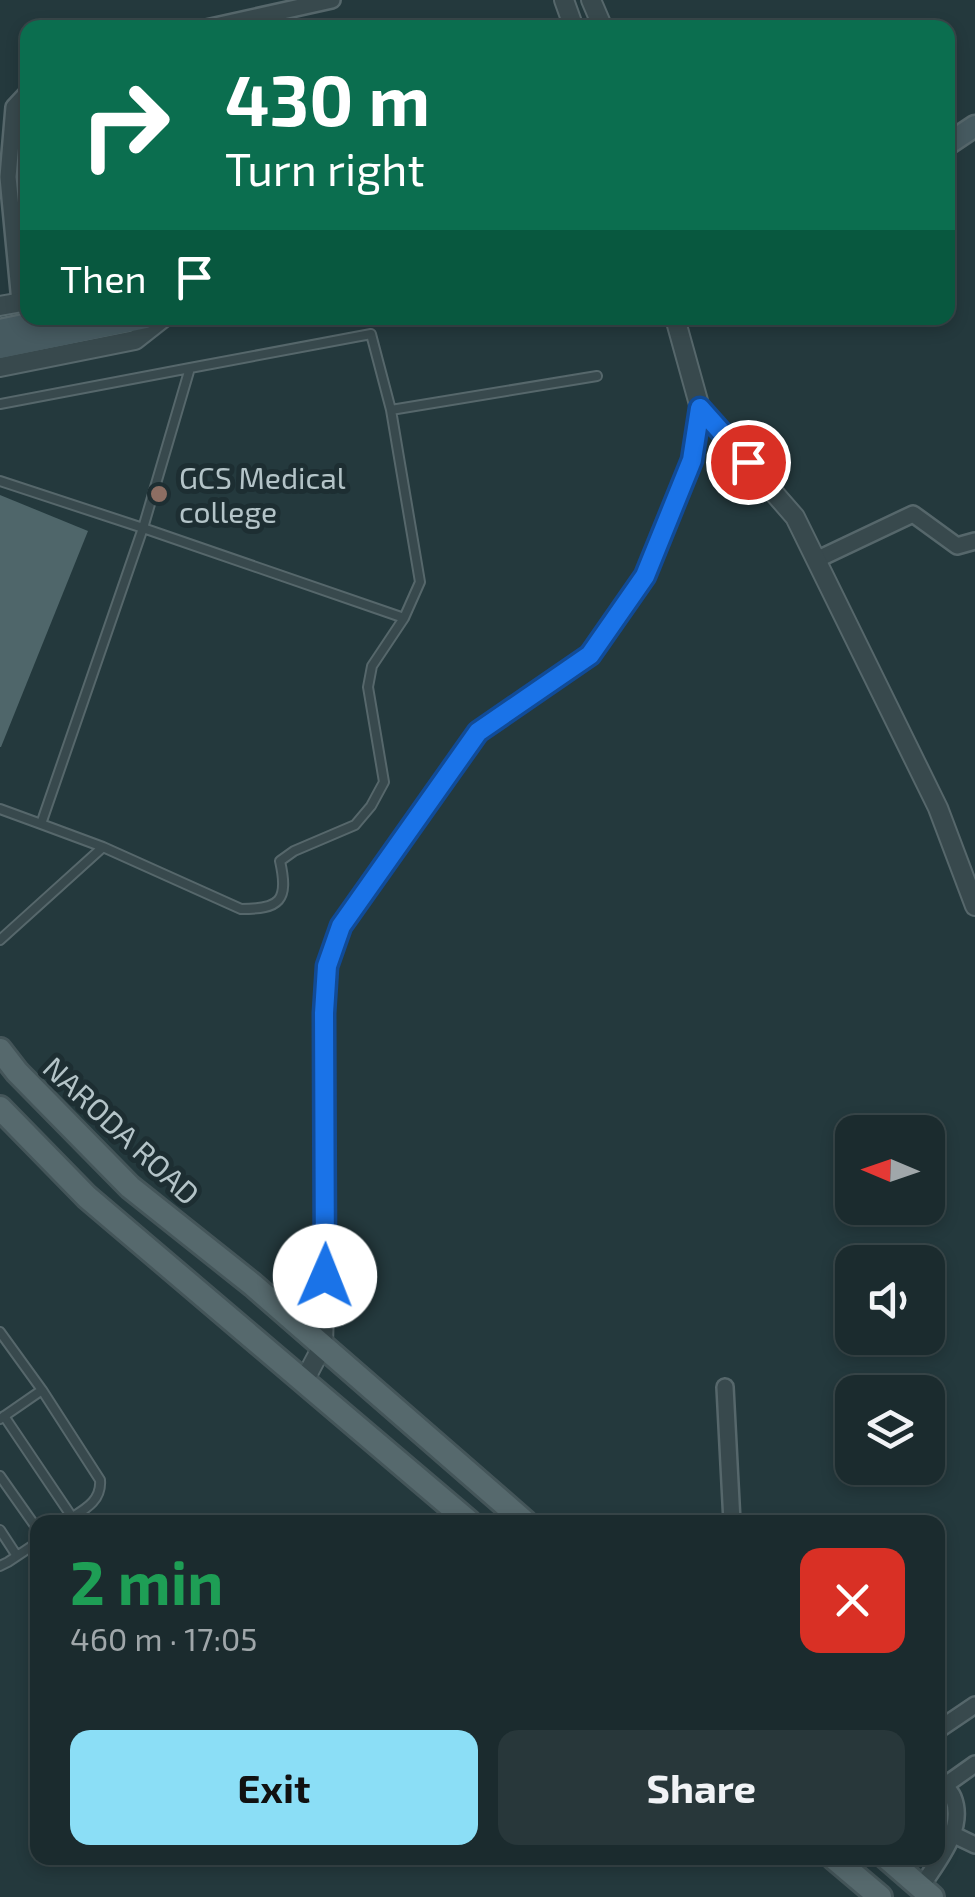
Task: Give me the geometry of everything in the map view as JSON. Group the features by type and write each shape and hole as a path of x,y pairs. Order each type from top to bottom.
{"main road":[{"path":"0,348 108,325"},
{"name":"NARODA ROAD","path":"0,1050 130,1187 253,1285 517,1515"},
{"path":"0,1108 87,1197 461,1515"},
{"path":"842,1865 880,1897"},
{"path":"894,1865 927,1892"}],"street":[{"path":"242,20 332,0"},
{"path":"20,101 14,107 8,176 20,270"},
{"path":"0,367 135,340 154,325"},
{"path":"302,1383 322,1345 326,1241 324,1013 327,966 341,926 478,732 590,655 645,576 692,460 700,408 677,325"},
{"path":"700,408 795,516 938,808 975,906"},
{"path":"816,560 913,514 957,546 975,541"},
{"path":"725,1387 732,1515"},
{"path":"945,1725 975,1705"},
{"path":"945,1780 975,1764"},
{"path":"945,1787 953,1797 956,1814 945,1853"},
{"path":"952,1834 975,1845"},
{"path":"927,1892 939,1865"}],"lane":[{"path":"0,404 371,334 391,410 420,582 404,618 372,666 368,687 384,782 354,824 280,861 283,890 277,903 266,909 241,909 104,847 0,809"},
{"path":"41,824 142,528 190,368"},
{"path":"391,410 597,376"},
{"path":"0,481 404,618"},
{"path":"0,940 104,847"},
{"path":"0,1332 100,1480 97,1500 75,1515"},
{"path":"42,1390 2,1418 65,1515"},
{"path":"0,1476 30,1519"},
{"path":"0,1530 17,1556"},
{"path":"0,1566 30,1547"}],"building":[{"path":"0,495 88,531 1,747 0,747"}],"place":[{"name":"GCS Medical college","path":"159,494"}],"route":[{"path":"325,1276 324,1013 327,966 341,926 478,732 590,655 645,576 692,460 700,408 748,462"}]}
